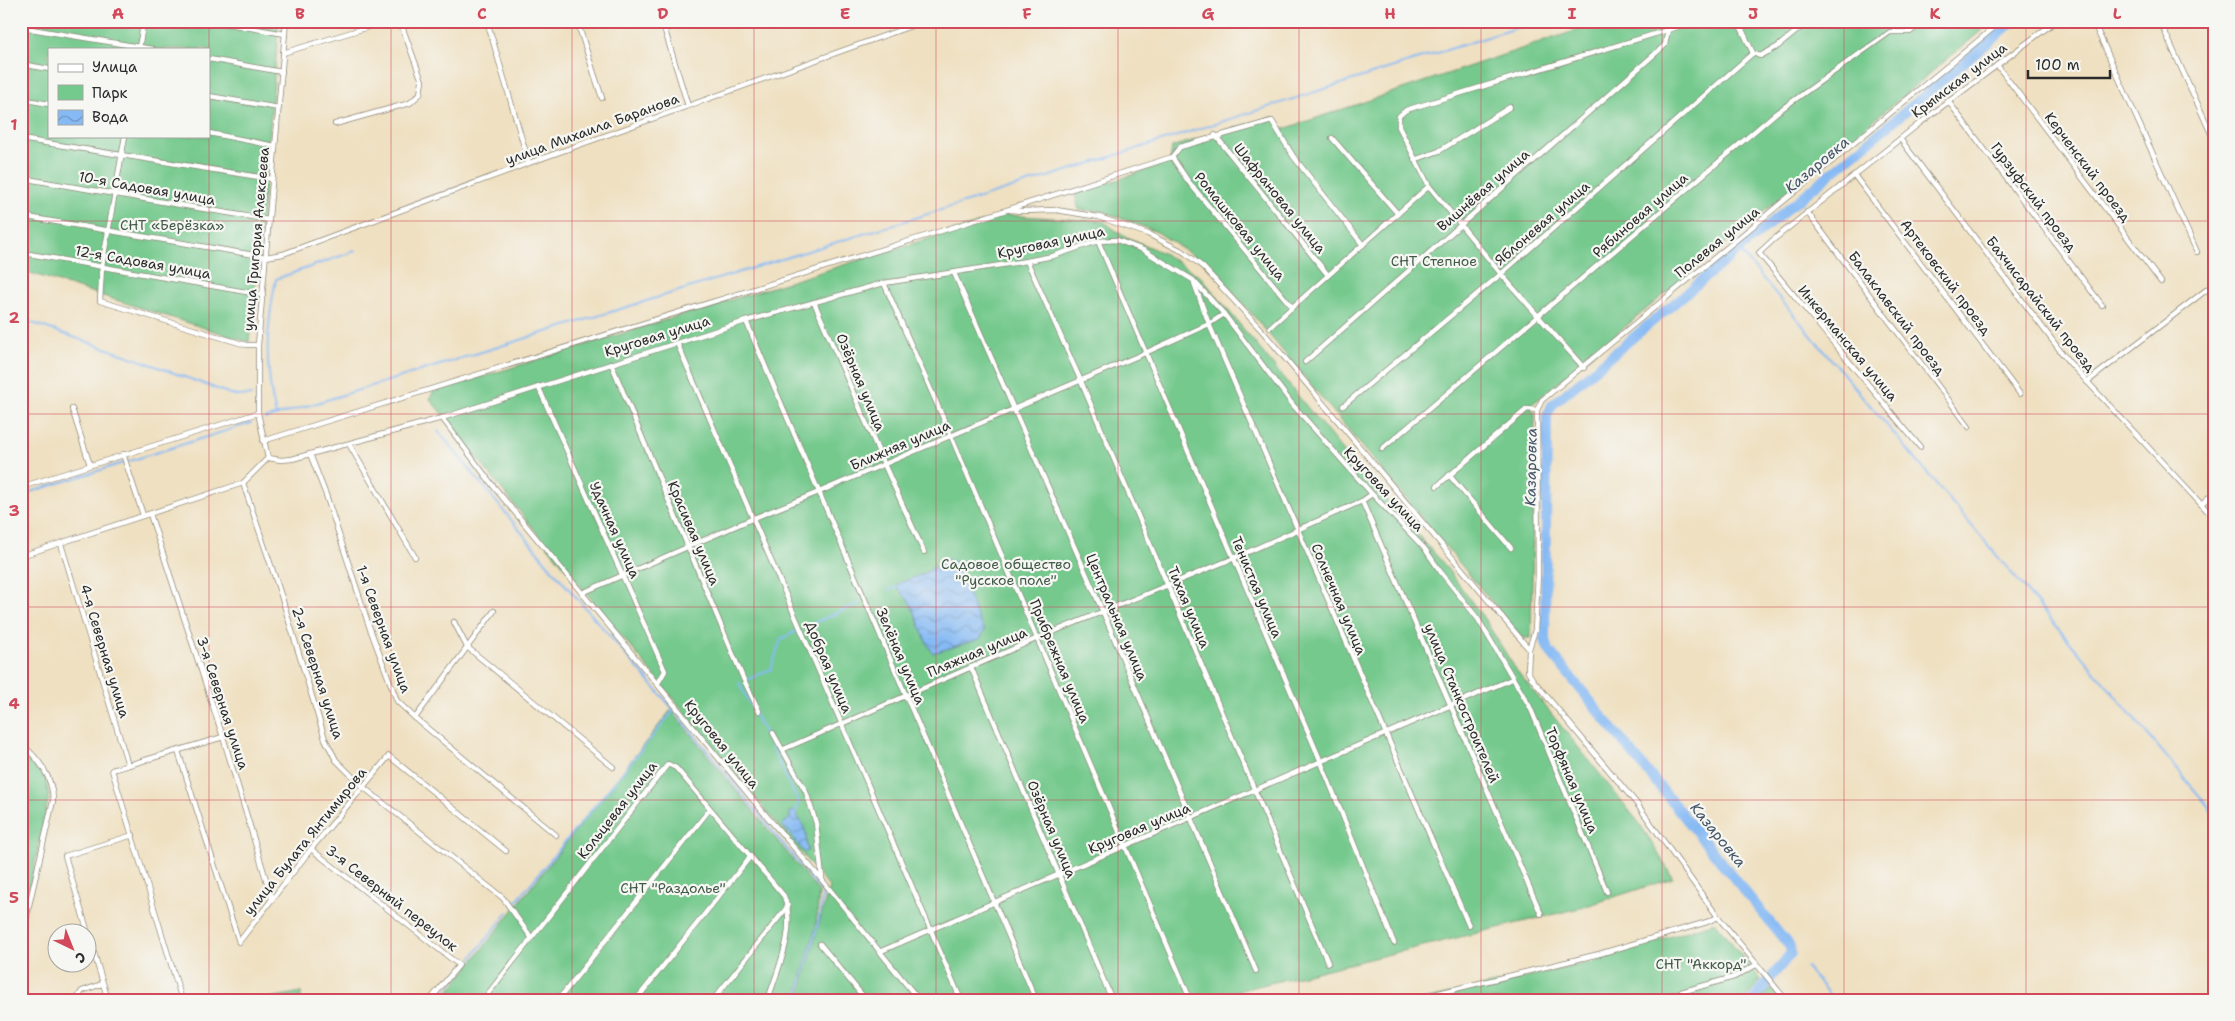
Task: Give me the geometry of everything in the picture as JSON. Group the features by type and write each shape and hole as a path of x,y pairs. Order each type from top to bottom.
{"street":[{"path":"25,28 139,48 144,21"},
{"path":"212,21 285,34"},
{"name":"улица Григория Алексеева","path":"268,458 258,413 258,345 286,21"},
{"path":"283,53 388,21"},
{"path":"335,124 410,104 418,97 422,81 400,21"},
{"path":"487,21 529,163"},
{"path":"577,21 602,98"},
{"path":"662,21 688,106"},
{"name":"улица Михаила Баранова","path":"266,257 283,254 529,163 925,21"},
{"path":"1584,368 1501,274 1428,186 1399,127 1399,116 1406,110 1697,21"},
{"path":"1738,21 1753,53"},
{"name":"Яблоневая улица","path":"1343,406 1501,274 1753,53 1760,56 1776,47 1809,21"},
{"name":"Рябиновая улица","path":"1382,449 1776,113 1890,32 1910,32 1924,21"},
{"name":"Полевая улица","path":"1437,486 1527,409 1537,410 1542,400 1584,368 2002,21"},
{"name":"Крымская улица","path":"1759,253 1807,212 1901,140 1948,101 2056,21"},
{"path":"2093,21 2197,252"},
{"path":"2160,21 2214,140"},
{"name":"Вишнёвая улица","path":"1305,362 1665,45 1668,30"},
{"path":"210,59 282,72"},
{"path":"21,64 48,69"},
{"name":"Керченский проезд","path":"1997,65 2161,282"},
{"path":"210,96 278,108"},
{"path":"21,99 48,104"},
{"name":"Гурзуфский проезд","path":"1948,101 2102,305"},
{"path":"1414,160 1439,151 1510,107"},
{"path":"263,441 1009,210 1172,157 1180,147 1215,135 1272,121 1293,156 1363,244"},
{"path":"210,133 275,146"},
{"name":"Шафрановая улица","path":"1215,135 1328,275"},
{"path":"125,138 102,266 100,301 246,345 258,345"},
{"path":"1332,138 1398,214"},
{"path":"21,139 272,179"},
{"name":"Бахчисарайский проезд","path":"1901,140 2068,361 2214,518"},
{"name":"Ромашковая улица","path":"1172,157 1188,181 1292,307"},
{"name":"Артековский проезд","path":"1854,175 2020,394"},
{"name":"10-я Садовая улица","path":"21,178 269,220"},
{"path":"1270,327 1428,186"},
{"path":"1009,210 1056,210 1099,217 1148,234 1184,252 1204,267 1264,333 1529,649"},
{"name":"Балаклавский проезд","path":"1807,212 1969,427"},
{"path":"21,216 266,257"},
{"name":"Круговая улица","path":"879,952 1512,679 1478,619 1425,549 1372,494 1293,405 1224,314 1193,280 1143,250 1117,240 1098,241 1053,256 1027,261 884,284 814,302 746,320 442,418 494,487 764,813 822,880 879,952 919,1000"},
{"name":"Тенистая улица","path":"1098,241 1232,559 1321,762 1394,944"},
{"name":"Инкерманская улица","path":"1759,253 1920,448"},
{"name":"12-я Садовая улица","path":"21,259 29,254 263,295"},
{"name":"Тихая улица","path":"1027,261 1080,379 1328,963"},
{"name":"Центральная улица","path":"954,273 1103,612 1256,971"},
{"name":"Солнечная улица","path":"1193,280 1209,324 1384,734 1469,926"},
{"name":"Прибрежная улица","path":"884,284 952,436 1188,994"},
{"path":"2087,382 2214,284"},
{"name":"Озёрная улица","path":"814,302 924,552"},
{"name":"Ближняя улица","path":"582,593 689,548 754,518 952,436 1080,379 1145,353 1209,324 1224,314"},
{"name":"Зелёная улица","path":"746,320 996,902 1036,1000"},
{"name":"Добрая улица","path":"677,343 754,518 929,930 961,1000"},
{"name":"Красивая улица","path":"610,363 758,711"},
{"name":"Удачная улица","path":"538,386 665,670 658,683"},
{"path":"72,409 90,465"},
{"path":"1537,410 1538,574 1535,630 1529,649 1528,672 1637,804 1718,917 1786,1000"},
{"path":"21,487 258,413"},
{"path":"21,556 243,483 268,458 281,460 310,454 442,418"},
{"path":"349,444 415,557"},
{"path":"123,454 143,515"},
{"name":"1-я Северная улица","path":"310,454 326,495 369,626 396,700 415,718 556,835"},
{"path":"1449,475 1511,548"},
{"name":"2-я Северная улица","path":"243,483 281,595 325,739 336,760 362,786 503,898 531,937"},
{"path":"2201,504 2214,493"},
{"name":"Пляжная улица","path":"784,749 1038,638 1232,559 1297,528 1362,501 1372,494"},
{"name":"улица Станкостроителей","path":"1362,501 1541,914"},
{"name":"3-я Северная улица","path":"150,514 272,900"},
{"name":"4-я Северная улица","path":"61,544 128,765"},
{"path":"415,718 494,611"},
{"path":"454,622 467,647 613,767"},
{"name":"Озёрная улица","path":"971,667 1112,1000"},
{"name":"Торфяная улица","path":"1512,679 1530,708 1607,892"},
{"path":"773,733 784,749 806,792 816,824 822,880"},
{"path":"182,1000 112,770 222,737"},
{"path":"21,744 49,777 54,801 24,928 24,953 21,961"},
{"name":"улица Булата Янтимирова","path":"178,751 239,942 311,849 389,756 506,850"},
{"name":"Кольцевая улица","path":"483,1000 668,764 676,768 784,896 788,906"},
{"path":"558,1000 710,810"},
{"path":"108,1000 66,856 133,835"},
{"name":"3-я Северный переулок","path":"311,849 458,965 430,1000"},
{"path":"636,1000 750,857"},
{"path":"713,1000 788,906"},
{"path":"768,1000 787,941 788,906"},
{"path":"1410,1000 1599,954 1707,922 1718,917"},
{"path":"820,944 866,1000"},
{"path":"1653,1000 1734,977 1756,965"},
{"path":"76,1000 82,991 102,984"}],"green space":[{"name":"СНТ «Берёзка»","path":"22,21 279,21 249,342 21,270"},
{"name":"СНТ Степное","path":"1604,21 1993,21 1530,406 1535,413 1531,638 1522,638 1246,307 1209,266 1157,232 1102,211 1079,210 1075,194 1170,162 1172,147 1273,117 1281,130"},
{"name":"Садовое общество \"Русское поле\"","path":"1005,215 1103,221 1122,235 1163,253 1201,277 1343,451 1443,563 1483,617 1517,671 1640,824 1673,878 1580,908 1200,1000 798,1000 829,887 540,537 430,399 433,392"},
{"name":"СНТ \"Раздолье\"","path":"671,710 819,892 816,926 795,1000 442,1000"},
{"path":"21,750 45,778 49,795 21,932"},
{"name":"СНТ \"Аккорд\"","path":"1715,922 1761,980 1745,1000 1423,1000 1592,962"},
{"path":"1770,988 1780,1000 1760,1000"},
{"path":"301,992 301,1000 259,1000"}],"water":[{"path":"948,559 956,563 979,621 985,630 980,639 933,653 910,603 899,590 897,584 925,573"},
{"path":"790,811 796,812 805,831 808,850 805,853 782,825 790,818"}],"waterway":[{"path":"265,419 1073,169 1538,21"},
{"name":"Казаровка","path":"1753,1000 1791,953 1790,947 1548,649 1545,640 1547,416 1552,405 2014,21"},
{"path":"1739,250 2214,813"},
{"path":"276,416 268,364 268,331 276,279 355,251"},
{"path":"21,319 236,396 252,395"},
{"path":"21,495 251,423"},
{"path":"438,431 555,573 674,710 823,893 818,924 796,1000"},
{"path":"889,590 897,587"},
{"path":"805,627 859,603"},
{"path":"747,680 771,669 781,639 797,631"},
{"path":"739,683 799,803 795,814"},
{"path":"513,905 674,710"},
{"path":"438,1000 508,912"},
{"path":"1806,967 1834,1000"}]}
